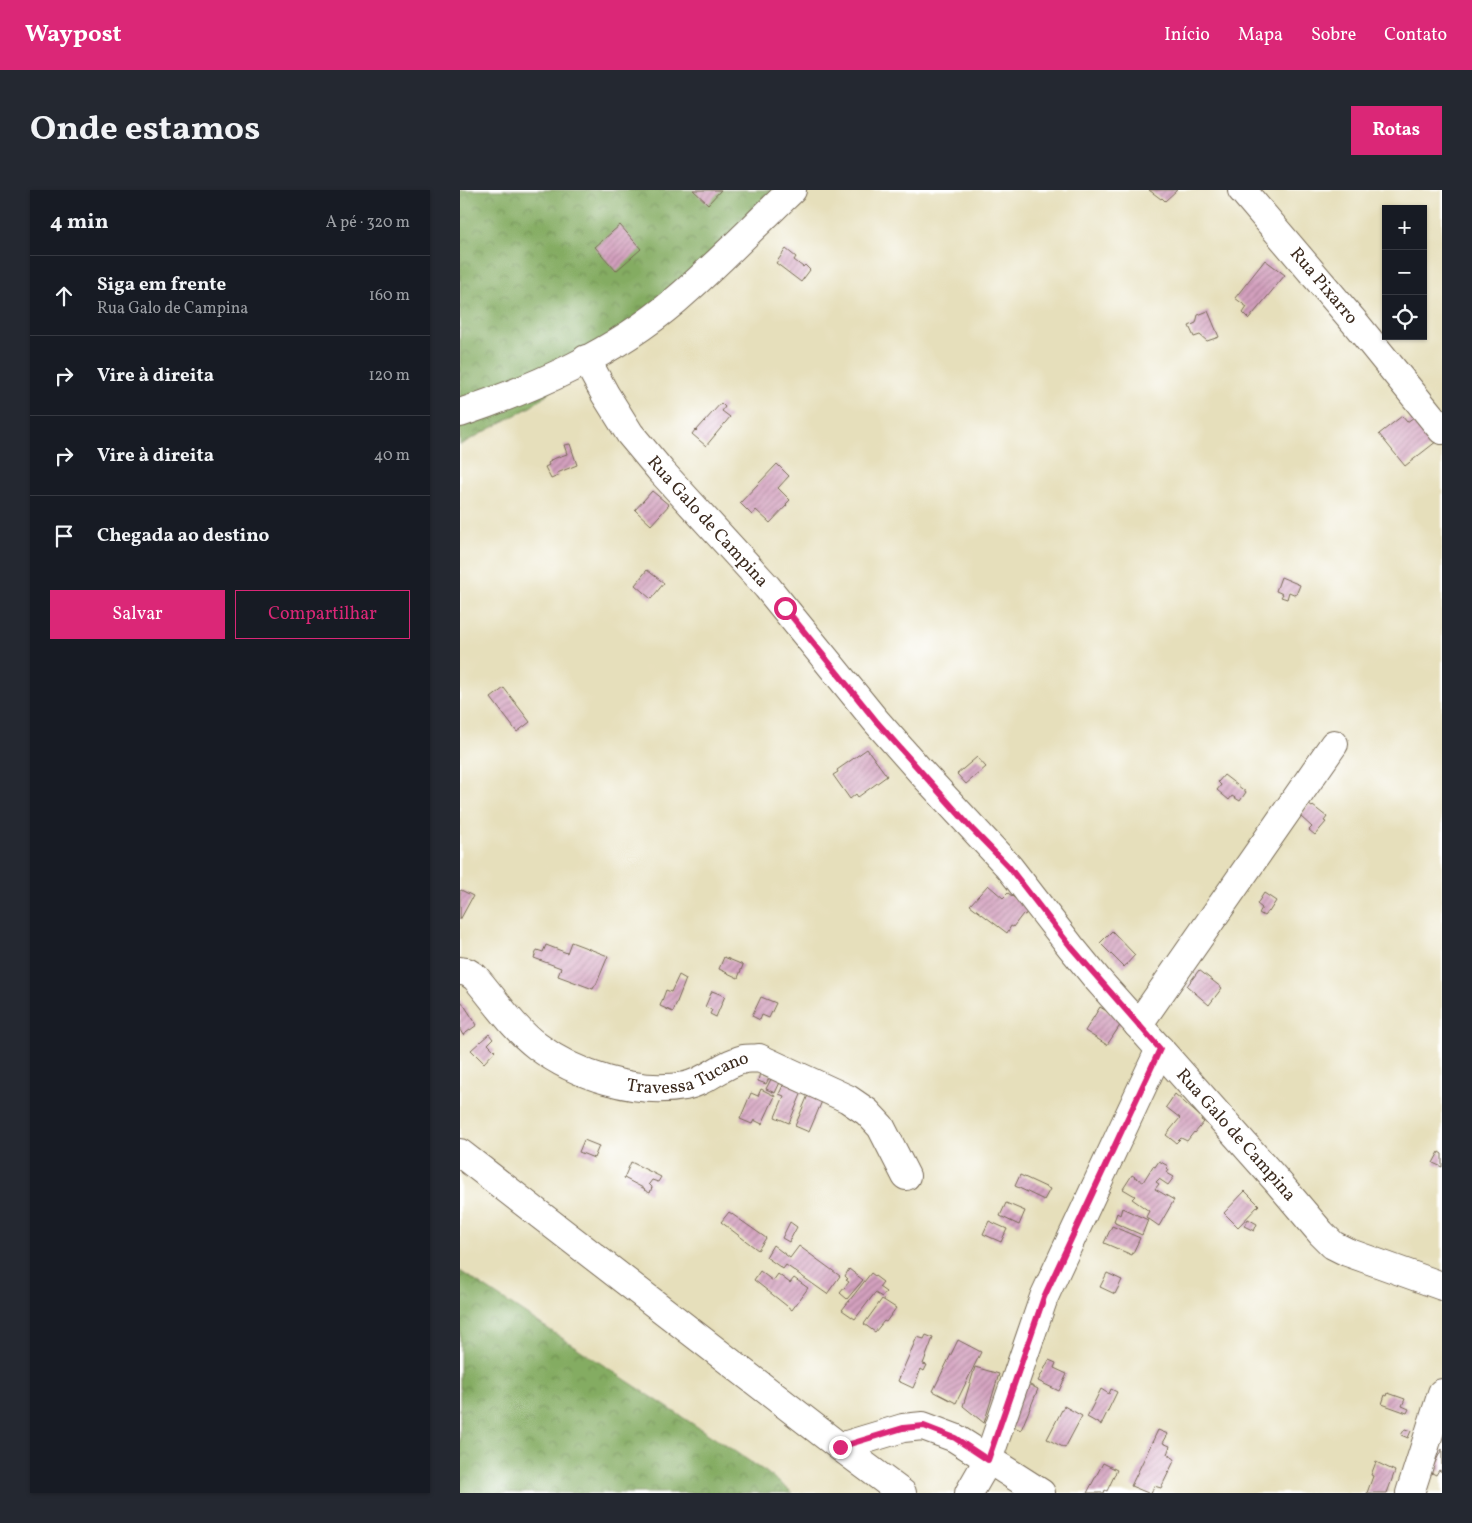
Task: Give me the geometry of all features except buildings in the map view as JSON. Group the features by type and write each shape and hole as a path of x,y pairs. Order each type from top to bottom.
{"street":[{"path":"460,414 555,376 621,340 676,300 792,190"},
{"name":"Rua Pixarro","path":"1242,190 1356,324 1442,430"},
{"name":"Rua Galo de Campina","path":"586,359 630,434 661,471 767,587 876,721 1009,867 1071,947 1321,1233 1334,1245 1362,1259 1442,1286"},
{"path":"1138,1025 1334,744"},
{"name":"Travessa Tucano","path":"460,971 467,972 475,978 516,1026 536,1045 557,1059 582,1071 618,1083 651,1089 686,1086 743,1060 759,1058 848,1099 867,1112 881,1127 906,1176"},
{"path":"969,1493 988,1460 1044,1297 1160,1049"},
{"path":"460,1153 902,1493"},
{"path":"1410,1493 1417,1467 1440,1407"},
{"path":"840,1447 903,1428 924,1426 955,1438 1041,1493"}],"green space":[{"path":"460,190 804,190 532,406 460,445"},
{"path":"460,1271 766,1472 793,1493 460,1493"}],"route":[{"path":"785,608 876,721 972,829 1024,884 1051,922 1098,980 1160,1049 1044,1297 988,1460 955,1438 924,1426 903,1428 840,1447"}]}
